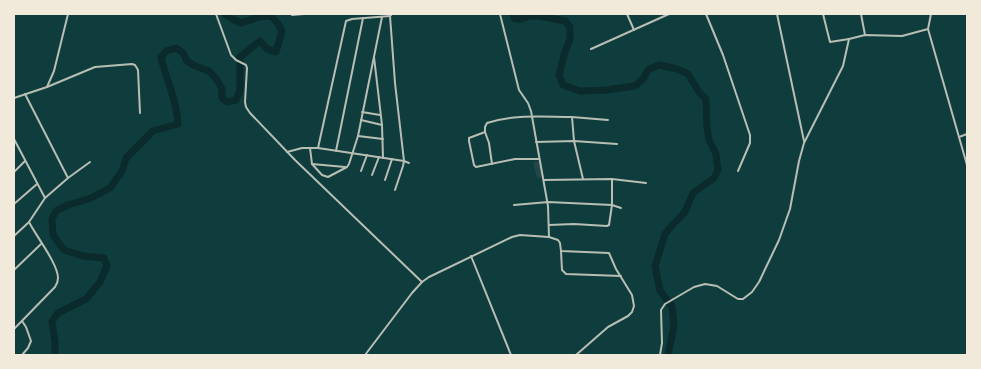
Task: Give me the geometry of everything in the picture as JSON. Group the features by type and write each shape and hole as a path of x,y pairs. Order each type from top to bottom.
{"street":[{"path":"46,87 54,71 68,14"},
{"path":"216,14 231,55 236,60 246,65 245,102 250,113 422,282"},
{"path":"292,15 304,14"},
{"path":"500,14 519,90 528,103 532,117 548,202 549,237"},
{"path":"627,14 634,30"},
{"path":"592,49 669,14"},
{"path":"706,14 723,55 750,135 750,143 738,171"},
{"path":"777,14 804,143"},
{"path":"823,14 830,42 865,35 902,36 928,29"},
{"path":"861,14 865,35"},
{"path":"931,14 928,29 967,165"},
{"path":"318,148 344,23 349,19 391,15 395,83 404,161 395,190"},
{"path":"310,148 312,164 322,175 326,177 347,167 351,161 358,136 382,17"},
{"path":"336,151 363,18"},
{"path":"660,355 662,343 661,310 665,304 694,287 705,284 717,286 738,299 743,299 752,292 759,282 790,209 804,143 842,66 849,39"},
{"path":"374,54 382,125 383,158"},
{"path":"14,98 95,67 132,64 135,65 138,70 140,114"},
{"path":"25,94 68,178"},
{"path":"362,112 380,115"},
{"path":"492,164 490,143 485,132 486,124 489,122 518,117 572,117 608,120"},
{"path":"572,117 574,141 583,179"},
{"path":"361,120 382,125"},
{"path":"485,132 469,138 473,163 477,168 515,159 539,159"},
{"path":"958,137 967,134"},
{"path":"358,136 383,139"},
{"path":"14,139 36,184 45,198"},
{"path":"536,142 574,141 617,144"},
{"path":"288,152 302,148 318,148 410,163"},
{"path":"361,171 367,155"},
{"path":"372,175 379,157"},
{"path":"385,180 392,159"},
{"path":"14,172 25,161"},
{"path":"14,236 29,222 45,198 68,178 90,162"},
{"path":"312,164 347,167"},
{"path":"549,225 609,225 612,206 612,179"},
{"path":"544,180 612,179 646,183"},
{"path":"14,204 36,184"},
{"path":"514,205 548,202 612,206 621,208"},
{"path":"14,329 55,287 58,282 58,276 54,264 29,222"},
{"path":"365,355 384,328 422,282 471,256 512,237 520,235 549,237 559,241 562,270 566,274 621,276"},
{"path":"14,270 41,244"},
{"path":"560,251 609,253 616,269 632,295 634,306 632,312 608,327 576,355"},
{"path":"471,256 511,355"},
{"path":"22,321 31,341 28,348 22,355"}],"shaded area":[{"path":"539,161 543,177 537,178 533,162"}],"waterway":[{"path":"55,355 52,321 58,313 86,299 100,282 107,266 104,258 83,256 64,250 53,235 52,219 56,211 68,205 91,198 110,188 122,171 126,158 153,131 178,124 174,98 161,57 166,51 176,48 183,53 187,61 195,66 209,71 217,80 222,89 222,98 227,102 236,100 240,90 240,57 260,41 267,49 276,52 282,31 277,22 271,16 259,17 241,23 225,14"},
{"path":"513,14 515,19 539,16 565,21 570,27 570,39 559,75 563,85 580,91 606,90 635,86 643,79 648,70 659,65 677,69 688,74 699,92 706,99 709,140 716,154 718,170 714,178 693,193 685,212 665,234 655,266 660,291 672,306 674,326 668,355"}]}
